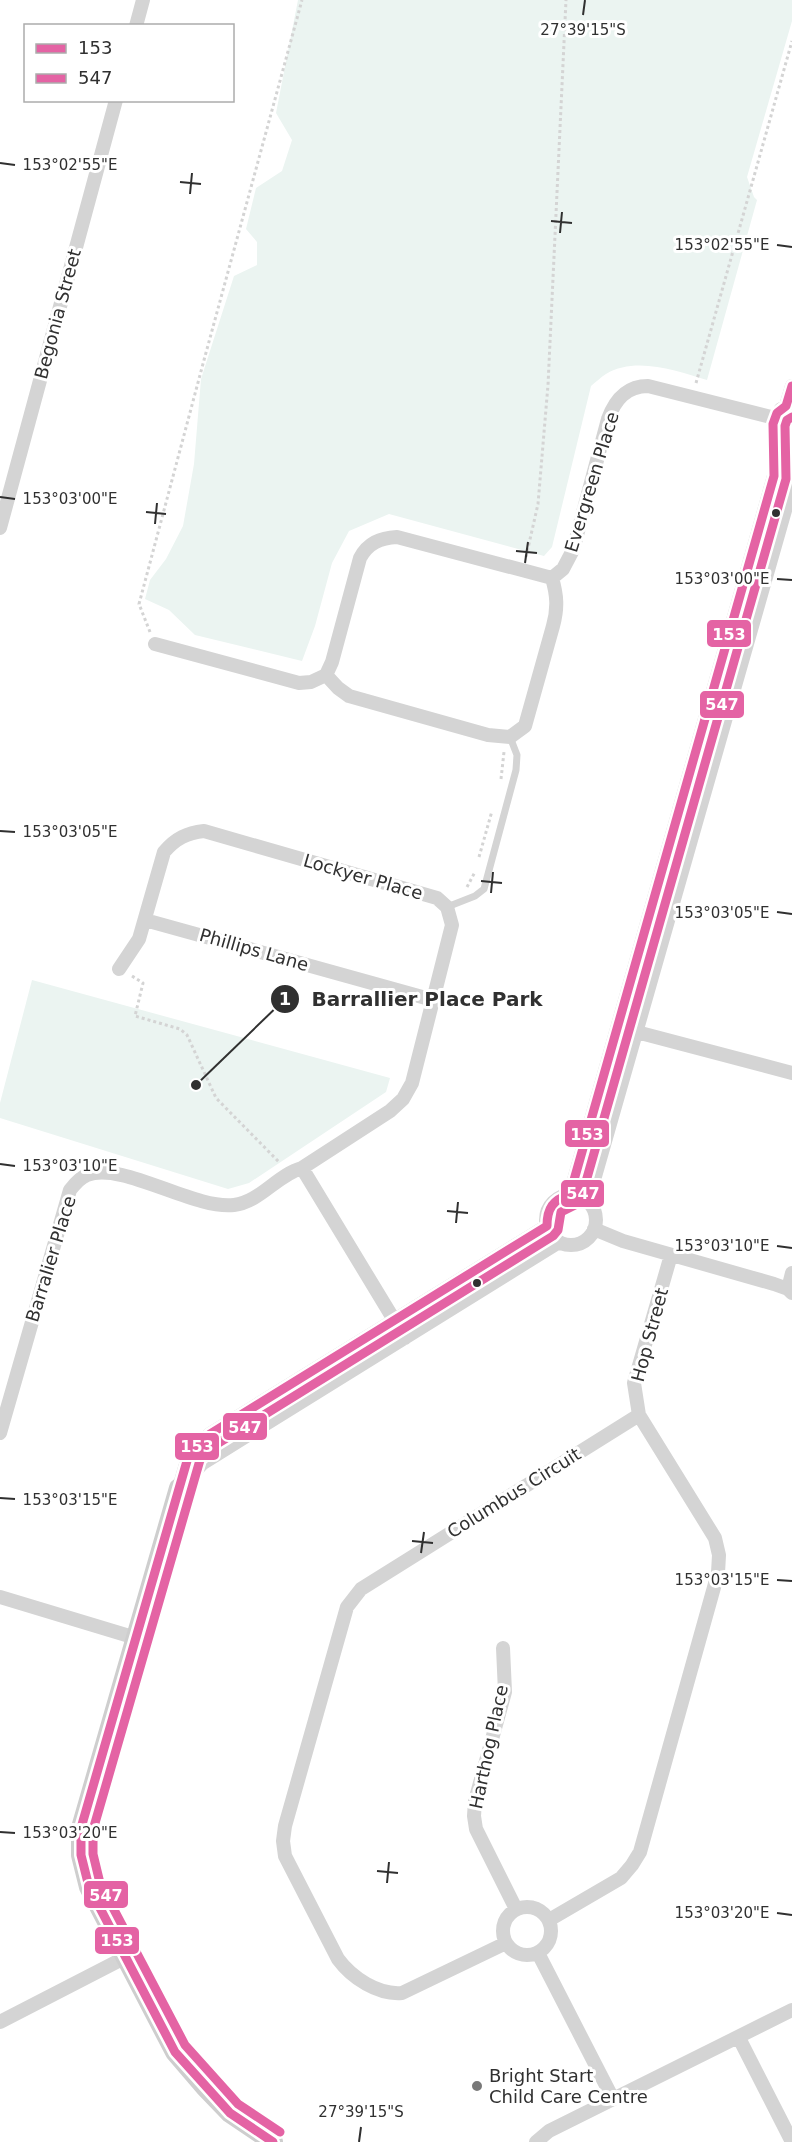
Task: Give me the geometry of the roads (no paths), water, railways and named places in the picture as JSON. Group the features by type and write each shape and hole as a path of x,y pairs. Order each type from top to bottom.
{"street":[{"path":"137,24 143,0"},
{"name":"Begonia Street","path":"0,528 115,102"},
{"name":"Evergreen Place","path":"552,578 563,569 573,550 608,419 618,400 626,391 637,386 648,386 775,418"},
{"path":"570,1194 774,476 775,418 781,409 789,405 792,386"},
{"path":"775,435 784,446 792,449"},
{"path":"588,1201 792,486"},
{"path":"155,644 299,683 311,682 326,675 332,662 360,558 366,548 383,538 397,537 552,578 557,596 557,611 525,726 510,737 488,735 349,696 326,675"},
{"name":"Lockyer Place","path":"119,969 139,939 164,852 173,842 188,833 204,831 437,898 447,908"},
{"path":"405,1338 295,1170 390,1111 403,1099 412,1083 452,925 447,908"},
{"name":"Phillips Lane","path":"145,920 433,1000"},
{"path":"619,1026 792,1073"},
{"name":"Barralier Place","path":"0,1433 70,1190 85,1175 108,1172 215,1204 234,1205 251,1200 295,1170"},
{"path":"570,1194 588,1201 595,1214 594,1229 585,1240 566,1244 559,1242 551,1235 546,1215 551,1204 560,1197 570,1194"},
{"path":"273,2142 230,2113 176,2052 89,1887 81,1855 81,1828 179,1488 189,1455 210,1434 547,1226"},
{"path":"594,1229 623,1241 790,1291 792,1273"},
{"path":"179,1488 203,1463 559,1242"},
{"name":"Hop Street","path":"639,1415 634,1383 671,1255"},
{"path":"549,1920 621,1878 640,1852 718,1573 719,1555 715,1538 639,1415"},
{"name":"Columbus Circuit","path":"506,1943 402,1993 390,1994 379,1990 346,1970 338,1959 285,1856 283,1841 285,1826 347,1606 353,1597 361,1588 639,1415"},
{"path":"0,1597 136,1638"},
{"name":"Harthog Place","path":"503,1648 505,1692 475,1801 474,1816 476,1829 516,1909"},
{"path":"531,1907 544,1914 549,1920 551,1935 544,1948 538,1953 524,1955 510,1949 506,1943 503,1928 510,1914 516,1909 531,1907"},
{"path":"538,1953 614,2099"},
{"path":"0,2022 126,1957"},
{"path":"536,2142 549,2131 792,2010"},
{"path":"739,2038 792,2142"}],"lane":[{"path":"447,908 475,896 484,889 516,770 517,755 510,737"}],"place":[{"name":"Barrallier Place Park","path":"196,1085"},
{"name":"Bright Start Child Care Centre","path":"477,2086"}]}
